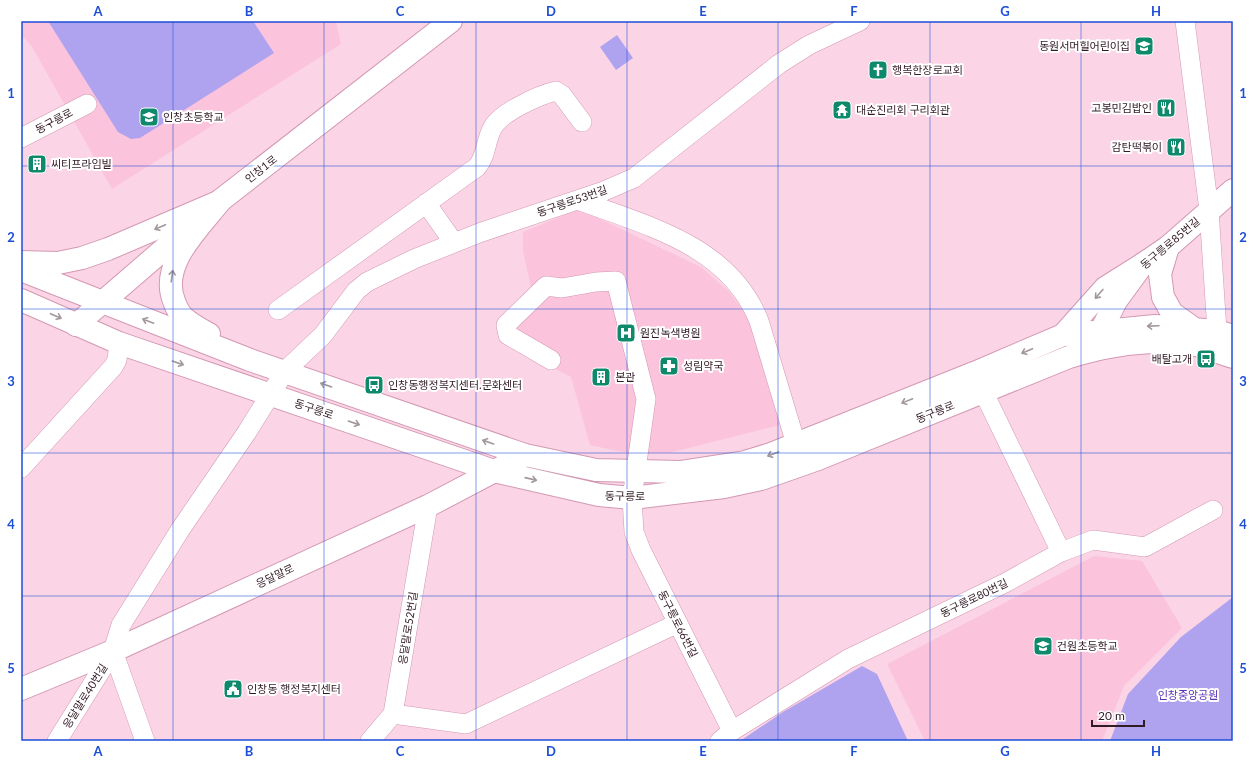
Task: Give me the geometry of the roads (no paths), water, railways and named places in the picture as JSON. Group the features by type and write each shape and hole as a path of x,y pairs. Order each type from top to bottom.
{"main road":[{"name":"인창1로","path":"76,325 221,200 451,21"},
{"name":"동구릉로85번길","path":"1101,339 1116,301 1143,264 1168,247 1233,190"},
{"path":"21,262 58,263 82,258 108,250 221,200"},
{"path":"221,200 176,261 171,275 172,296 177,309 187,320 250,360"},
{"path":"1168,247 1160,274 1163,297 1172,313 1193,328"},
{"path":"1062,335 1104,288 1143,264"},
{"name":"동구릉로","path":"21,270 250,360 525,455 596,470 680,472 723,466 771,454 945,385 1062,335 1101,339 1161,341 1201,346 1233,357"},
{"name":"동구릉로","path":"21,300 76,325 119,342 494,471 599,495 632,498 724,487 761,479 818,459 984,393 1069,357 1101,339 1156,326 1193,328 1225,333"},
{"name":"응달말로","path":"21,689 113,651 428,506 525,455"}],"street":[{"name":"동구릉로53번길","path":"271,394 285,371 323,335 349,298 367,282 414,259 454,243 604,191 634,178 779,64 809,45 860,21"},
{"path":"1185,21 1225,333"},
{"path":"278,310 477,167 485,155 492,129 495,124 522,104 556,91 562,95 582,122"},
{"name":"동구릉로","path":"21,138 87,104"},
{"path":"578,200 683,241 719,265 737,283 753,306 759,321 796,444"},
{"path":"426,204 454,243"},
{"name":"동구릉로66번길","path":"551,360 508,335 506,325 546,286 562,288 601,281 616,281 646,399 632,498 634,532 641,550 678,623 726,736"},
{"path":"21,468 113,367 116,360 119,342"},
{"path":"984,393 1062,552"},
{"name":"응달말로40번길","path":"57,741 113,651 121,625 180,530 271,394"},
{"name":"응달말로52번길","path":"394,714 428,506"},
{"name":"동구릉로80번길","path":"726,736 848,659 1005,583 1062,552 1092,540 1145,547 1214,510"},
{"path":"371,740 394,714 466,724 678,623"},
{"path":"113,651 145,741"}],"place":[{"name":"동원서머힐어린이집","path":"1144,46"},
{"name":"행복한장로교회","path":"878,70"},
{"name":"고봉민김밥인","path":"1166,108"},
{"name":"대순진리회 구리회관","path":"842,110"},
{"name":"인창초등학교","path":"149,117"},
{"name":"감탄떡볶이","path":"1176,147"},
{"name":"씨티프라임빌","path":"37,164"},
{"name":"원진녹색병원","path":"626,333"},
{"name":"배탈고개","path":"1206,359"},
{"name":"성림약국","path":"669,366"},
{"name":"본관","path":"601,377"},
{"name":"인창동행정복지센터.문화센터","path":"374,385"},
{"name":"건원초등학교","path":"1043,646"},
{"name":"인창동 행정복지센터","path":"233,689"}],"park label":[{"name":"인창중앙공원","path":"1188,695"}]}
